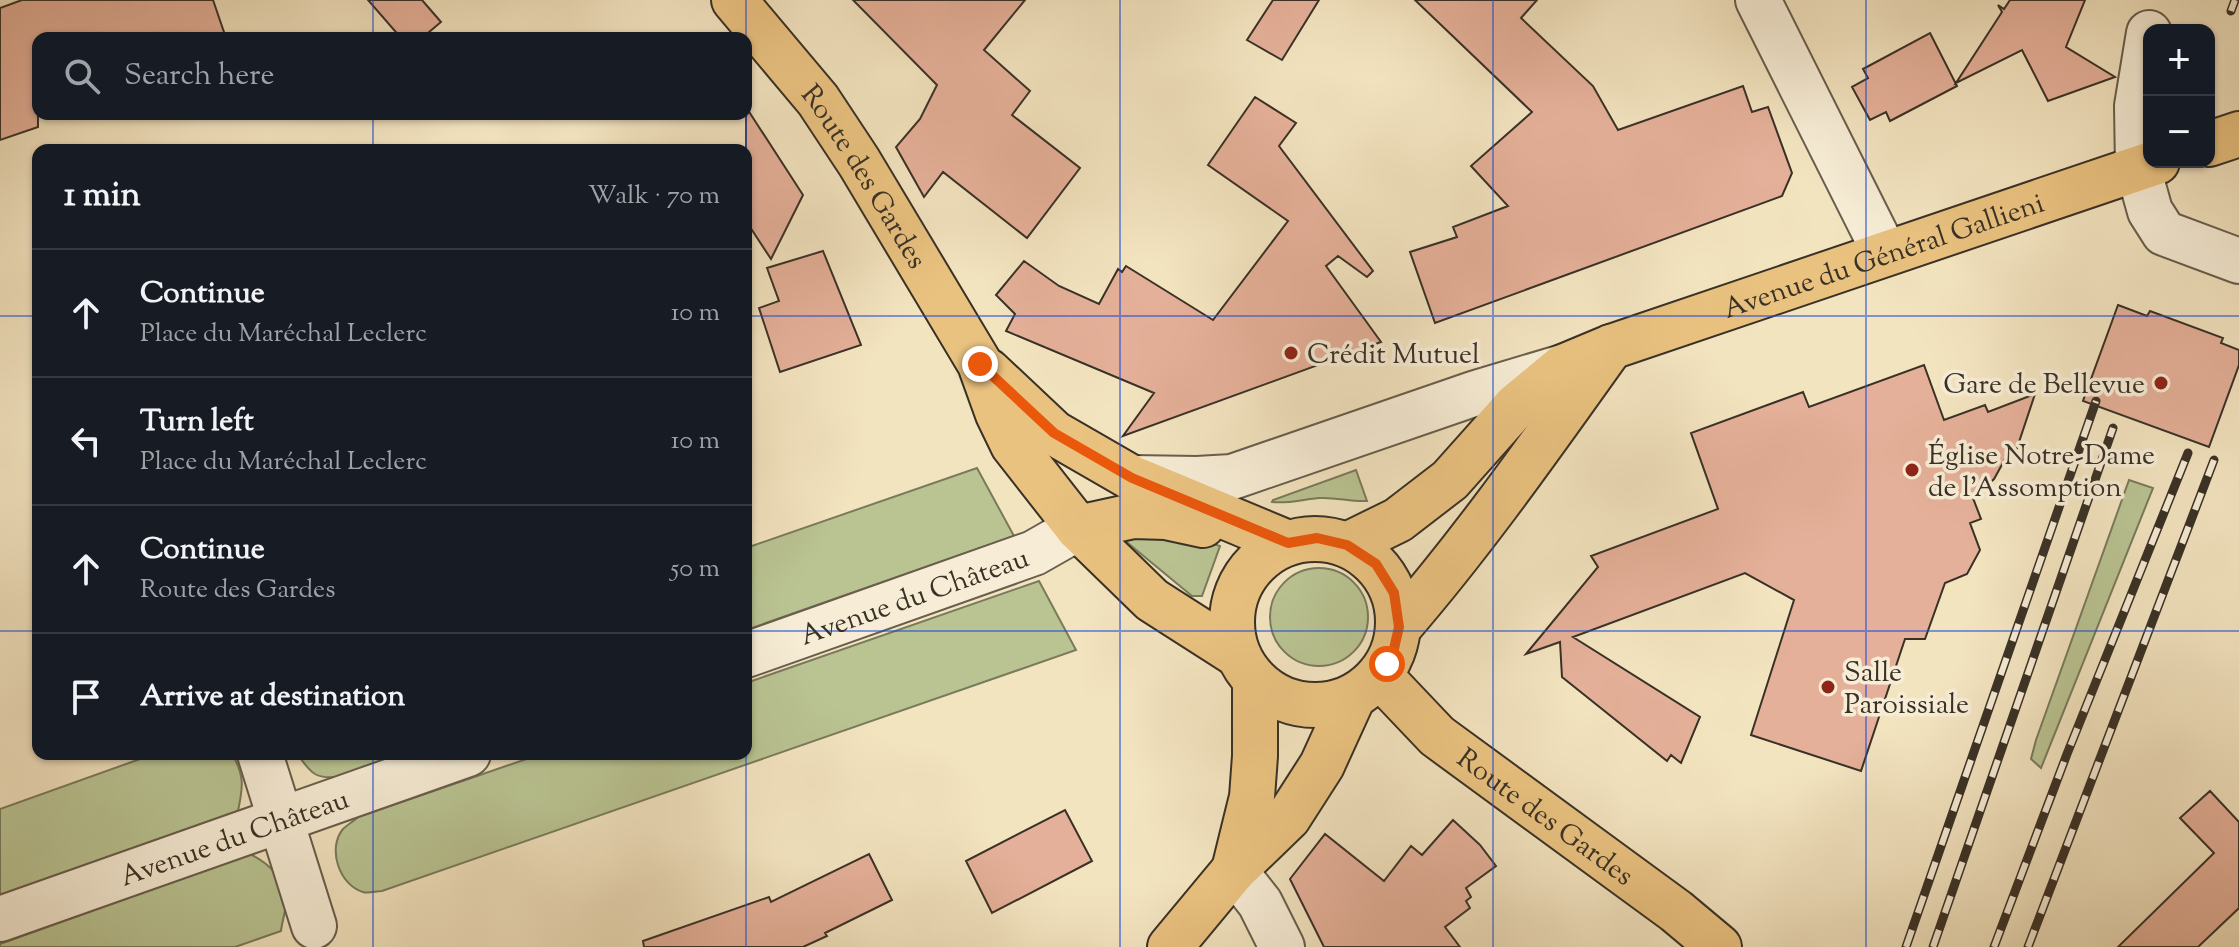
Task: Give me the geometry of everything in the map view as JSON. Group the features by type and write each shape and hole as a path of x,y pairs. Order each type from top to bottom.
{"main road":[{"name":"Route des Gardes","path":"734,0 826,112 859,162 980,364 1013,445 1078,528 1152,600 1247,668"},
{"path":"2215,142 2239,134"},
{"name":"Avenue du Général Gallieni","path":"1347,545 1398,520 1450,480 1516,406 1563,367 1611,347 2143,167"},
{"path":"1399,627 1492,513 1611,347"},
{"name":"Route des Gardes","path":"980,364 1054,433 1132,478 1288,543"},
{"path":"1078,528 1133,516 1166,517 1288,543 1317,538 1347,545 1376,564 1394,593 1399,627 1393,653 1366,687 1288,818 1234,870 1170,947"},
{"path":"1234,870 1252,797 1255,756 1247,668 1232,621 1239,588 1259,561 1288,543"},
{"path":"1247,668 1284,701 1319,707 1366,687"},
{"name":"Route des Gardes","path":"1366,687 1676,911 1719,947"}],"street":[{"path":"1758,0 1885,253"},
{"path":"2153,24 2161,0"},
{"path":"2143,72 2137,106 2143,138"},
{"path":"2148,168 2150,211 2164,233 2239,261"},
{"name":"Avenue du Général Gallieni","path":"1132,478 1232,477 1476,393 1563,367"},
{"name":"Avenue du Château","path":"752,653 1034,553 1078,528"},
{"path":"262,760 314,926"},
{"name":"Avenue du Château","path":"0,919 451,760"},
{"path":"1234,870 1260,903 1282,947"}],"green space":[{"path":"977,468 1014,536 752,628 752,546"},
{"path":"1356,470 1367,501 1326,498 1272,502 1273,500"},
{"path":"2129,480 2153,488 2041,768 2031,759 2036,740"},
{"path":"1127,533 1203,540 1220,546 1202,596 1192,596 1123,539"},
{"path":"1319,568 1338,572 1354,582 1364,598 1368,617 1364,636 1354,652 1338,662 1319,666 1300,662 1284,652 1274,636 1270,617 1274,598 1284,582 1300,572"},
{"path":"1039,581 1076,650 382,891 365,893 355,888 342,874 336,855 338,837 358,817 524,760 752,760 752,681"},
{"path":"137,760 235,760 242,782 238,811 0,895 0,809"},
{"path":"302,760 388,760 359,772 335,777 315,774"},
{"path":"250,854 269,866 279,877 285,891 281,931 235,947 0,947 0,944"}],"building":[{"path":"22,0 213,0 224,32 32,32 32,120 38,120 38,127 0,140 0,8"},
{"path":"368,0 422,0 441,22 429,32 396,32"},
{"path":"853,0 1025,0 984,50 1030,91 1012,115 1080,168 1027,238 943,172 924,197 896,147 920,119 937,85"},
{"path":"1273,0 1319,0 1282,60 1247,40"},
{"path":"1415,0 1537,0 1521,18 1593,86 1618,130 1743,86 1752,112 1768,107 1792,173 1782,196 1435,323 1410,252 1457,237 1453,227 1508,206 1471,166 1532,112"},
{"path":"2010,0 2085,0 2066,47 2115,77 2048,101 2022,50 1956,83 2002,12 1998,5 2004,9"},
{"path":"1930,33 1957,86 1890,121 1886,112 1870,120 1852,87 1868,78 1863,69"},
{"path":"1255,97 1296,123 1279,146 1373,271 1367,277 1338,256 1326,266 1381,342 1123,436 1154,393 1006,331 1015,314 996,295 1024,261 1059,286 1099,304 1118,269 1122,272 1126,266 1213,320 1288,221 1208,165"},
{"path":"752,116 803,195 771,259 752,230 752,144 746,144 746,120 752,120"},
{"path":"823,251 861,345 780,372 759,308 779,301 767,268"},
{"name":"Gare de Bellevue","path":"2118,305 2147,316 2150,311 2223,338 2221,343 2239,350 2239,365 2209,447 2083,401"},
{"path":"1924,365 1944,420 1985,405 1988,412 2035,394 2015,454 2009,452 1994,479 1973,498 1981,519 1970,523 1980,550 1967,574 1945,583 1925,639 1905,639 1861,771 1751,735 1794,600 1745,573 1573,637 1700,717 1681,763 1671,755 1667,761 1562,677 1560,642 1526,654 1598,567 1591,556 1718,509 1691,433 1803,392 1809,407"},
{"path":"2210,791 2239,822 2239,908 2198,947 2118,947 2214,853 2180,818"},
{"path":"1065,810 1092,861 992,913 966,861"},
{"path":"1453,820 1480,845 1496,866 1466,888 1471,897 1466,901 1470,908 1445,927 1460,947 1324,947 1290,879 1325,834 1384,881 1411,846 1422,855"},
{"path":"869,854 892,900 803,947 644,947 643,941 769,897 771,902"}],"railway":[{"path":"2231,11 2235,0"},
{"path":"1906,947 2096,401"},
{"path":"1933,947 2113,428"},
{"path":"1994,947 2067,754 2188,453"},
{"path":"2028,947 2214,460"}],"place":[{"name":"Crédit Mutuel","path":"1291,353"},
{"name":"Gare de Bellevue","path":"2161,383"},
{"name":"Église Notre-Dame de l'Assomption","path":"1912,470"},
{"name":"Salle Paroissiale","path":"1828,687"}],"route":[{"path":"980,364 1054,433 1132,478 1288,543 1317,538 1347,545 1376,564 1394,593 1399,627 1387,664"}]}
